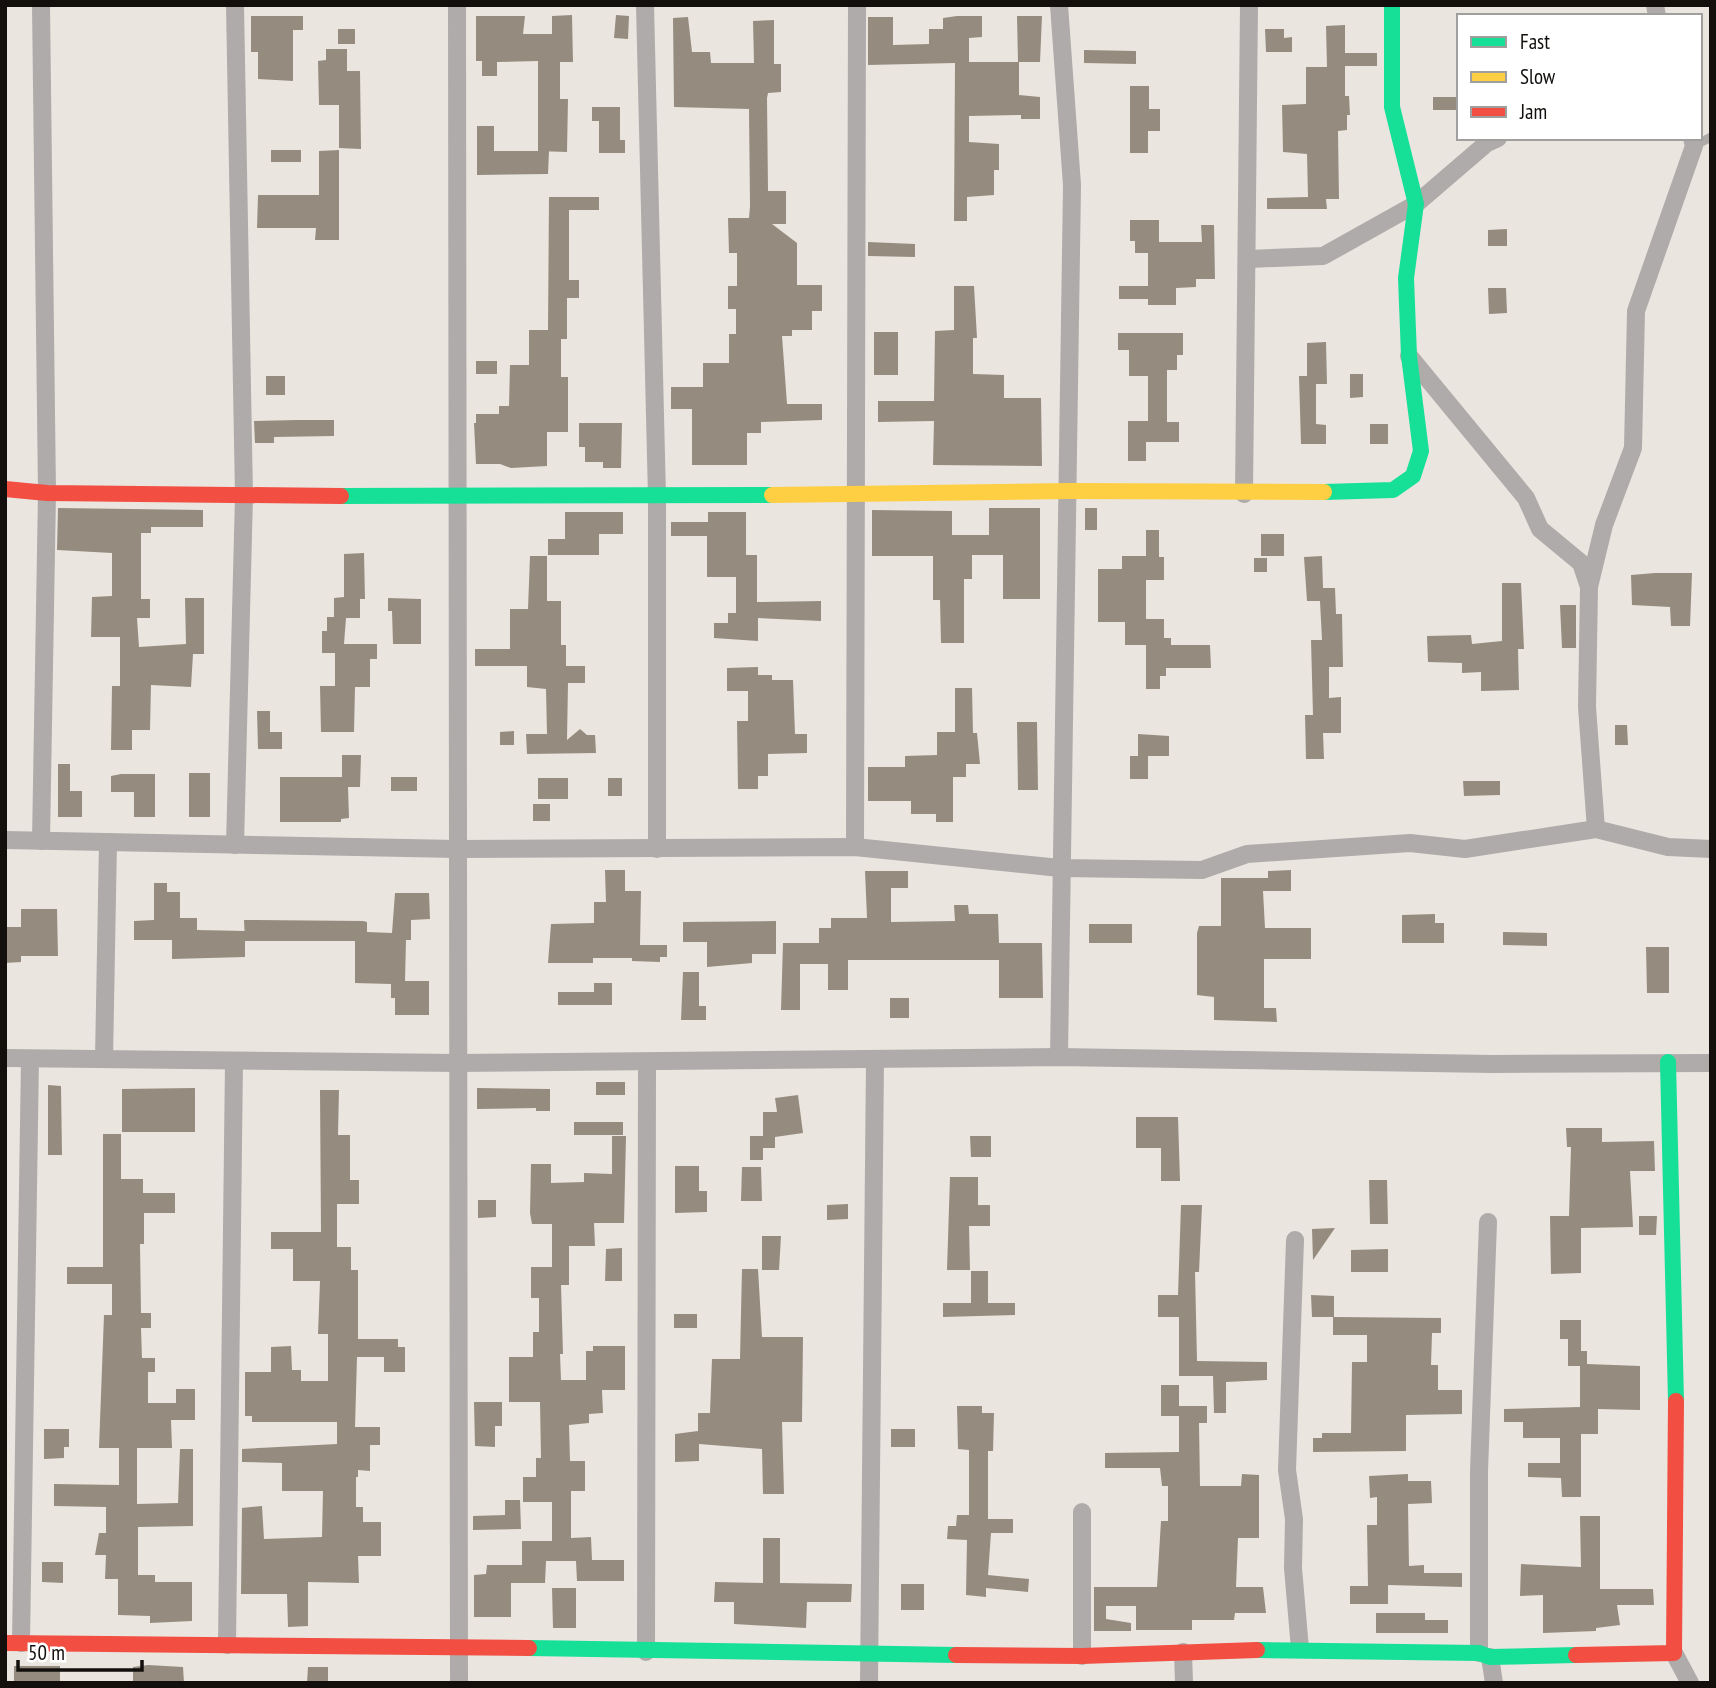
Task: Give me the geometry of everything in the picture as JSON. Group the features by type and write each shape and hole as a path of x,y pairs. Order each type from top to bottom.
{"street":[{"path":"41,5 47,493 41,841"},
{"path":"235,5 244,496 235,845"},
{"path":"457,5 459,1683"},
{"path":"645,5 657,497 657,849"},
{"path":"855,847 857,5"},
{"path":"1059,5 1072,185 1059,1057"},
{"path":"1244,494 1249,5"},
{"path":"5,489 47,493 244,496 657,497 1068,491 1244,494 1393,490 1413,476 1421,451 1409,356 1406,278 1416,204 1392,107 1392,5"},
{"path":"1248,259 1323,256 1416,204 1494,140"},
{"path":"1596,829 1587,707 1589,587 1604,526 1633,448 1636,311 1693,142"},
{"path":"1409,356 1525,498 1540,529 1581,563 1589,587"},
{"path":"5,840 457,849 855,847 1060,868 1202,870 1247,853 1410,843 1465,849 1596,829 1668,847 1711,849"},
{"path":"104,1059 108,842"},
{"path":"5,1058 457,1063 1059,1057 1493,1064 1711,1063"},
{"path":"30,1059 13,1643 459,1646 646,1652 1082,1656 1300,1649 1484,1655 1674,1653"},
{"path":"869,1683 875,1060"},
{"path":"227,1645 234,1061"},
{"path":"646,1652 647,1062"},
{"path":"1668,1062 1676,1390 1674,1653 1690,1683"},
{"path":"1488,1222 1479,1472 1484,1655 1494,1683"},
{"path":"1295,1240 1287,1470 1294,1519 1293,1568 1300,1649"},
{"path":"1082,1511 1082,1656"},
{"path":"1183,1652 1184,1683"}],"building":[{"path":"572,15 573,62 560,62 560,99 568,99 567,152 538,151 538,61 497,62 497,76 482,76 482,61 476,61 476,16 525,16 523,34 552,34 552,16"},
{"path":"616,15 629,16 628,39 614,38"},
{"path":"251,16 303,16 303,30 293,30 293,81 258,79 258,52 251,52"},
{"path":"982,16 982,37 969,38 969,62 1019,62 1019,95 1040,97 1040,119 1021,119 1021,115 969,116 969,142 999,144 999,170 994,170 994,195 967,197 967,221 954,221 955,63 868,65 868,17 893,17 893,45 929,44 929,29 943,29 943,18"},
{"path":"1017,16 1042,16 1040,62 1018,62"},
{"path":"688,17 692,52 710,52 711,63 754,63 753,21 774,20 774,64 781,64 781,92 768,93 767,98 768,191 786,191 786,224 772,224 797,243 797,285 822,285 822,311 812,311 812,330 792,330 792,336 782,336 787,404 822,404 822,420 761,422 761,433 747,433 747,465 692,465 692,409 671,409 671,387 703,387 703,363 729,363 729,334 736,334 736,309 728,309 728,286 737,286 737,253 729,253 728,218 749,218 750,206 749,109 674,107 673,18"},
{"path":"1345,25 1345,53 1377,53 1377,66 1345,66 1345,96 1349,96 1350,115 1347,115 1347,130 1338,131 1339,199 1326,199 1327,209 1267,209 1267,198 1308,197 1307,154 1283,152 1282,105 1306,104 1306,67 1327,67 1326,26"},
{"path":"338,29 355,29 355,44 338,44"},
{"path":"1265,29 1284,29 1284,38 1292,37 1292,52 1266,52"},
{"path":"326,49 347,49 347,71 360,71 361,149 339,148 339,105 319,105 318,61 326,60"},
{"path":"1084,50 1136,51 1136,64 1084,63"},
{"path":"1130,86 1149,86 1149,109 1160,109 1160,131 1148,131 1148,153 1130,153"},
{"path":"1433,97 1457,97 1457,110 1433,110"},
{"path":"592,107 620,107 620,140 625,140 625,153 599,153 599,121 592,121"},
{"path":"477,126 494,126 494,151 549,151 548,174 477,175"},
{"path":"271,150 301,150 301,162 271,162"},
{"path":"339,150 339,240 315,240 316,228 257,228 258,195 319,195 319,151"},
{"path":"549,197 599,197 599,210 569,210 569,280 579,280 579,298 567,298 567,339 561,339 561,377 568,377 568,432 547,432 547,466 511,468 500,464 476,464 476,414 499,414 499,406 509,406 510,365 529,365 529,330 548,330"},
{"path":"1130,220 1159,220 1159,242 1202,242 1201,225 1214,225 1215,279 1196,279 1196,287 1176,288 1176,305 1148,305 1148,299 1119,299 1119,286 1148,286 1148,253 1135,253 1135,241 1130,241"},
{"path":"1507,229 1507,246 1488,246 1488,230"},
{"path":"868,242 915,244 915,257 868,256"},
{"path":"954,286 974,286 977,338 973,338 973,374 1004,375 1004,398 1041,398 1042,466 933,465 934,421 878,422 878,401 934,401 935,331 954,330"},
{"path":"1488,288 1506,288 1507,313 1489,314"},
{"path":"874,332 898,332 898,375 874,375"},
{"path":"1118,333 1183,333 1183,355 1177,355 1177,370 1167,370 1167,422 1179,422 1179,442 1146,442 1146,461 1128,461 1128,421 1148,421 1148,376 1129,376 1129,350 1118,350"},
{"path":"1326,342 1327,384 1316,384 1316,424 1326,425 1326,444 1301,444 1299,376 1307,376 1307,343"},
{"path":"476,361 497,361 497,374 476,374"},
{"path":"1350,374 1363,374 1363,397 1350,398"},
{"path":"266,376 285,376 285,395 266,395"},
{"path":"334,420 334,436 274,437 274,443 255,443 254,421"},
{"path":"579,423 622,423 621,468 603,468 603,462 585,462 585,447 579,447"},
{"path":"1370,424 1388,424 1388,444 1370,444"},
{"path":"58,508 203,510 203,527 151,527 151,533 141,533 141,599 150,599 150,618 137,618 139,647 186,644 185,598 204,598 204,654 193,654 191,687 151,685 150,730 132,730 132,750 111,750 112,686 120,686 120,637 91,637 92,597 112,596 112,553 57,550"},
{"path":"989,508 1040,508 1040,599 1003,599 1003,555 972,555 972,579 964,579 964,643 941,643 940,600 933,600 933,556 872,556 872,510 952,511 952,535 989,535"},
{"path":"1085,508 1097,508 1097,530 1085,530"},
{"path":"565,512 623,512 623,534 599,534 599,555 548,555 548,539 565,539"},
{"path":"708,512 746,512 746,555 757,555 757,602 821,601 821,621 758,618 758,641 714,638 714,623 728,623 728,613 736,613 736,577 707,577 707,536 671,536 671,522 708,522"},
{"path":"1146,530 1159,530 1159,557 1164,557 1164,580 1146,580 1146,619 1164,619 1164,638 1171,638 1171,645 1210,645 1211,668 1166,668 1166,676 1160,676 1160,689 1146,689 1146,645 1125,645 1125,622 1098,622 1098,569 1122,569 1122,556 1146,556"},
{"path":"1261,534 1284,534 1284,556 1261,556"},
{"path":"364,553 365,599 360,599 360,618 346,618 344,644 377,644 377,659 370,659 370,687 355,687 354,732 321,732 320,686 335,686 335,653 322,653 322,631 327,631 327,617 334,617 334,598 344,597 344,554"},
{"path":"530,556 547,556 547,601 561,601 561,645 566,645 566,666 585,666 585,683 568,683 567,740 580,729 587,735 595,735 596,753 527,754 526,734 547,734 546,689 527,687 527,666 475,666 475,649 510,649 510,609 528,609"},
{"path":"1322,556 1323,588 1335,588 1336,614 1342,614 1343,667 1329,667 1329,698 1341,697 1341,733 1323,733 1324,759 1306,759 1305,715 1313,715 1311,640 1322,640 1320,601 1307,601 1304,557"},
{"path":"1254,558 1267,558 1267,572 1254,572"},
{"path":"1692,573 1690,626 1671,626 1670,607 1632,605 1631,575"},
{"path":"1502,583 1521,583 1524,649 1518,649 1519,690 1481,691 1481,672 1462,673 1462,663 1428,662 1427,636 1471,635 1472,644 1502,641"},
{"path":"388,598 421,599 421,644 393,644 392,611 388,611"},
{"path":"1560,605 1576,605 1576,648 1562,648"},
{"path":"758,667 758,675 772,675 772,680 793,680 795,734 807,734 807,753 768,754 768,776 758,776 758,789 738,789 737,721 748,721 748,691 727,691 727,668"},
{"path":"955,688 972,688 973,733 977,733 980,764 966,764 966,777 953,777 953,822 936,822 936,814 911,814 911,801 868,801 868,767 905,767 905,756 937,755 937,732 955,732"},
{"path":"257,711 270,711 270,732 282,732 282,749 258,749"},
{"path":"1017,722 1037,722 1038,790 1018,790"},
{"path":"1615,725 1627,725 1628,745 1615,745"},
{"path":"514,731 514,745 500,745 500,732"},
{"path":"1138,734 1169,736 1169,756 1148,756 1148,779 1130,779 1130,756 1138,756"},
{"path":"342,755 361,755 360,787 348,787 349,818 341,819 341,822 280,822 280,777 342,777"},
{"path":"58,764 70,764 70,791 82,791 82,817 58,817"},
{"path":"189,773 210,773 210,817 189,817"},
{"path":"155,774 155,817 134,817 134,792 111,792 111,776"},
{"path":"391,777 417,777 417,791 391,791"},
{"path":"538,778 568,778 568,799 538,799"},
{"path":"608,778 622,778 622,796 608,796"},
{"path":"1463,781 1500,781 1500,795 1464,796"},
{"path":"533,804 550,804 550,821 533,821"},
{"path":"605,870 625,870 625,891 641,891 640,945 667,945 667,957 660,957 660,962 632,961 632,958 593,958 593,963 548,963 551,924 594,923 594,902 606,902"},
{"path":"1291,870 1291,891 1263,891 1265,928 1311,928 1311,959 1264,959 1264,1008 1276,1008 1277,1022 1214,1020 1214,997 1197,995 1197,933 1199,926 1221,926 1221,878 1268,878 1268,871"},
{"path":"865,871 908,871 908,888 891,888 891,922 955,921 954,905 968,905 969,914 998,914 999,943 1042,943 1043,998 999,998 999,960 848,960 848,990 828,990 828,964 800,964 800,1010 781,1010 783,943 819,943 819,928 831,928 831,918 867,918"},
{"path":"154,883 167,883 167,892 180,892 180,918 197,918 197,930 245,931 245,957 172,959 172,940 134,940 134,921 154,920"},
{"path":"395,893 429,893 430,919 411,920 411,940 406,940 405,981 429,981 429,1015 395,1015 395,998 391,998 391,984 355,983 355,941 245,941 244,920 363,921 367,922 367,932 392,933"},
{"path":"21,909 57,909 58,956 21,956 21,962 5,963 6,927 21,927"},
{"path":"1435,914 1435,923 1444,923 1444,943 1402,943 1402,915"},
{"path":"776,921 776,954 752,954 752,963 707,967 707,942 683,942 683,922"},
{"path":"1089,924 1132,924 1132,943 1089,943"},
{"path":"1503,932 1547,933 1547,946 1503,945"},
{"path":"1646,947 1669,947 1669,993 1647,993"},
{"path":"683,972 699,972 699,1006 706,1006 706,1020 681,1020"},
{"path":"594,983 612,983 612,1005 558,1005 558,992 594,992"},
{"path":"890,998 909,998 909,1018 890,1018"},
{"path":"596,1082 625,1082 625,1095 596,1095"},
{"path":"48,1085 61,1086 62,1155 48,1155"},
{"path":"195,1088 195,1132 122,1132 122,1089"},
{"path":"477,1088 550,1089 550,1111 536,1111 536,1108 477,1109"},
{"path":"320,1090 339,1090 338,1135 350,1135 350,1180 359,1180 359,1204 337,1204 337,1247 351,1247 351,1270 358,1270 358,1339 398,1339 398,1347 405,1347 405,1372 384,1372 384,1357 357,1357 355,1427 380,1427 380,1445 370,1445 370,1471 358,1470 356,1507 363,1507 363,1522 381,1522 381,1556 358,1556 359,1583 308,1582 308,1626 288,1627 287,1594 241,1594 242,1508 262,1506 264,1539 322,1537 323,1491 282,1491 282,1463 242,1462 242,1449 337,1444 337,1422 252,1422 252,1416 245,1416 245,1372 271,1372 271,1347 291,1346 292,1370 301,1370 301,1381 328,1381 328,1334 318,1334 320,1281 293,1281 293,1249 271,1249 271,1232 321,1232"},
{"path":"798,1095 803,1133 775,1137 775,1148 763,1148 763,1160 750,1160 750,1136 763,1136 763,1112 777,1112 775,1098"},
{"path":"1136,1117 1178,1117 1180,1181 1161,1181 1161,1148 1136,1148"},
{"path":"574,1122 623,1122 623,1135 574,1135"},
{"path":"1566,1128 1602,1128 1602,1142 1654,1141 1655,1171 1630,1171 1633,1227 1581,1228 1581,1273 1551,1274 1550,1216 1569,1216 1571,1147 1567,1147"},
{"path":"103,1134 121,1134 121,1179 143,1179 143,1193 175,1193 175,1213 144,1213 144,1244 140,1244 141,1313 151,1313 151,1328 141,1328 142,1358 155,1358 155,1372 148,1372 148,1403 176,1403 176,1389 195,1389 195,1420 171,1420 172,1448 137,1448 137,1504 178,1503 180,1449 193,1449 193,1526 138,1527 138,1575 155,1575 155,1582 192,1582 192,1621 150,1623 150,1616 118,1615 118,1579 105,1579 106,1555 95,1555 99,1533 106,1533 106,1507 54,1506 54,1484 119,1485 119,1448 99,1448 104,1315 112,1315 112,1284 67,1284 67,1267 103,1267"},
{"path":"612,1136 626,1136 624,1223 594,1223 595,1246 569,1246 569,1285 561,1285 563,1354 560,1354 561,1380 586,1380 586,1351 593,1351 593,1346 625,1346 625,1390 602,1390 603,1413 589,1414 589,1423 569,1425 570,1461 585,1461 585,1491 571,1491 571,1538 591,1537 592,1560 624,1560 624,1581 577,1581 576,1561 546,1561 545,1583 511,1583 511,1617 474,1617 474,1575 486,1574 487,1565 522,1565 522,1541 552,1541 552,1502 523,1502 523,1477 536,1477 536,1458 541,1458 540,1402 509,1402 509,1357 533,1357 533,1332 539,1332 539,1298 531,1298 531,1267 552,1267 552,1224 532,1224 531,1164 551,1164 551,1183 584,1182 584,1173 612,1174"},
{"path":"970,1136 991,1136 991,1157 971,1157"},
{"path":"675,1166 699,1166 699,1191 707,1191 707,1212 675,1213"},
{"path":"742,1167 761,1167 762,1201 741,1201"},
{"path":"950,1177 978,1177 978,1205 990,1205 990,1226 969,1226 970,1270 947,1270"},
{"path":"1369,1180 1387,1180 1388,1224 1370,1224"},
{"path":"478,1200 496,1200 496,1217 478,1218"},
{"path":"848,1204 848,1219 827,1220 827,1205"},
{"path":"1181,1205 1202,1205 1199,1272 1195,1272 1197,1361 1267,1362 1267,1380 1226,1382 1226,1413 1214,1413 1213,1376 1179,1376 1179,1317 1158,1317 1158,1295 1178,1295"},
{"path":"1639,1216 1657,1216 1656,1235 1639,1235"},
{"path":"1335,1228 1313,1260 1312,1229"},
{"path":"762,1236 781,1236 779,1270 762,1270"},
{"path":"622,1248 622,1281 605,1281 606,1249"},
{"path":"1388,1249 1388,1272 1351,1272 1351,1250"},
{"path":"742,1269 758,1269 762,1337 803,1337 802,1422 782,1422 784,1494 763,1494 762,1449 699,1444 699,1461 675,1462 675,1434 698,1431 698,1413 710,1413 712,1359 740,1359"},
{"path":"971,1271 988,1271 988,1303 1015,1303 1015,1315 943,1317 943,1303 971,1303"},
{"path":"1311,1295 1334,1296 1334,1317 1441,1318 1441,1333 1432,1333 1431,1365 1438,1365 1438,1390 1462,1390 1462,1414 1406,1415 1406,1451 1313,1452 1313,1438 1322,1438 1322,1433 1351,1433 1352,1362 1367,1362 1367,1335 1333,1335 1333,1317 1312,1317"},
{"path":"674,1314 697,1314 697,1328 674,1328"},
{"path":"1560,1320 1581,1320 1581,1351 1587,1351 1587,1364 1640,1366 1640,1410 1598,1409 1598,1434 1581,1434 1581,1497 1562,1497 1561,1478 1528,1477 1528,1463 1560,1463 1560,1438 1523,1438 1523,1422 1504,1422 1504,1409 1580,1407 1580,1366 1568,1366 1568,1339 1560,1339"},
{"path":"1161,1385 1179,1385 1179,1406 1207,1406 1207,1423 1199,1423 1200,1486 1241,1486 1242,1474 1259,1475 1259,1538 1238,1538 1236,1587 1263,1587 1266,1613 1235,1613 1234,1620 1192,1620 1192,1630 1136,1630 1136,1606 1106,1606 1106,1619 1131,1623 1131,1631 1094,1631 1094,1587 1157,1587 1161,1521 1168,1521 1168,1486 1162,1486 1160,1468 1105,1468 1105,1453 1179,1452 1179,1416 1161,1416"},
{"path":"474,1402 502,1402 502,1426 495,1426 495,1447 475,1446"},
{"path":"957,1406 982,1406 982,1413 994,1413 993,1451 988,1451 988,1519 1013,1519 1013,1533 991,1533 988,1575 1029,1579 1028,1592 986,1588 986,1597 966,1595 967,1540 947,1539 948,1526 956,1526 957,1515 969,1515 969,1450 958,1449"},
{"path":"44,1429 69,1429 69,1447 64,1447 64,1458 44,1459"},
{"path":"891,1429 915,1429 915,1447 891,1447"},
{"path":"1408,1474 1408,1481 1431,1481 1432,1503 1408,1504 1409,1566 1424,1565 1424,1573 1462,1573 1462,1587 1388,1585 1388,1604 1350,1604 1350,1586 1368,1586 1367,1525 1377,1525 1377,1497 1370,1498 1369,1476"},
{"path":"505,1500 520,1500 521,1529 473,1530 473,1516 505,1515"},
{"path":"1580,1516 1600,1516 1600,1589 1653,1589 1654,1605 1617,1605 1620,1625 1596,1628 1596,1631 1543,1633 1543,1595 1520,1596 1521,1564 1581,1567"},
{"path":"763,1538 780,1538 780,1583 852,1584 851,1602 807,1602 806,1628 734,1624 734,1602 714,1602 715,1582 763,1583"},
{"path":"42,1562 63,1562 63,1583 42,1582"},
{"path":"901,1584 924,1584 924,1610 901,1610"},
{"path":"552,1588 576,1588 576,1628 553,1628"},
{"path":"1376,1613 1425,1613 1425,1620 1448,1620 1448,1633 1376,1633"},
{"path":"14,1666 60,1666 60,1683 14,1683"},
{"path":"133,1667 183,1667 184,1683 133,1683"},
{"path":"308,1667 328,1667 328,1683 307,1683"}],"traffic: fast":[{"path":"1324,492 1393,490 1413,476 1421,451 1409,356 1406,278 1416,204 1392,107 1392,5"},
{"path":"341,496 772,495"},
{"path":"1668,1062 1676,1401"},
{"path":"529,1648 956,1655"},
{"path":"1257,1650 1479,1653 1490,1657 1576,1655"}],"traffic: slow":[{"path":"772,495 1068,491 1324,492"}],"traffic: jam":[{"path":"5,489 47,493 341,496"},
{"path":"1576,1655 1674,1653 1676,1401"},
{"path":"5,1643 529,1648"},
{"path":"956,1655 1082,1656 1257,1650"}]}
